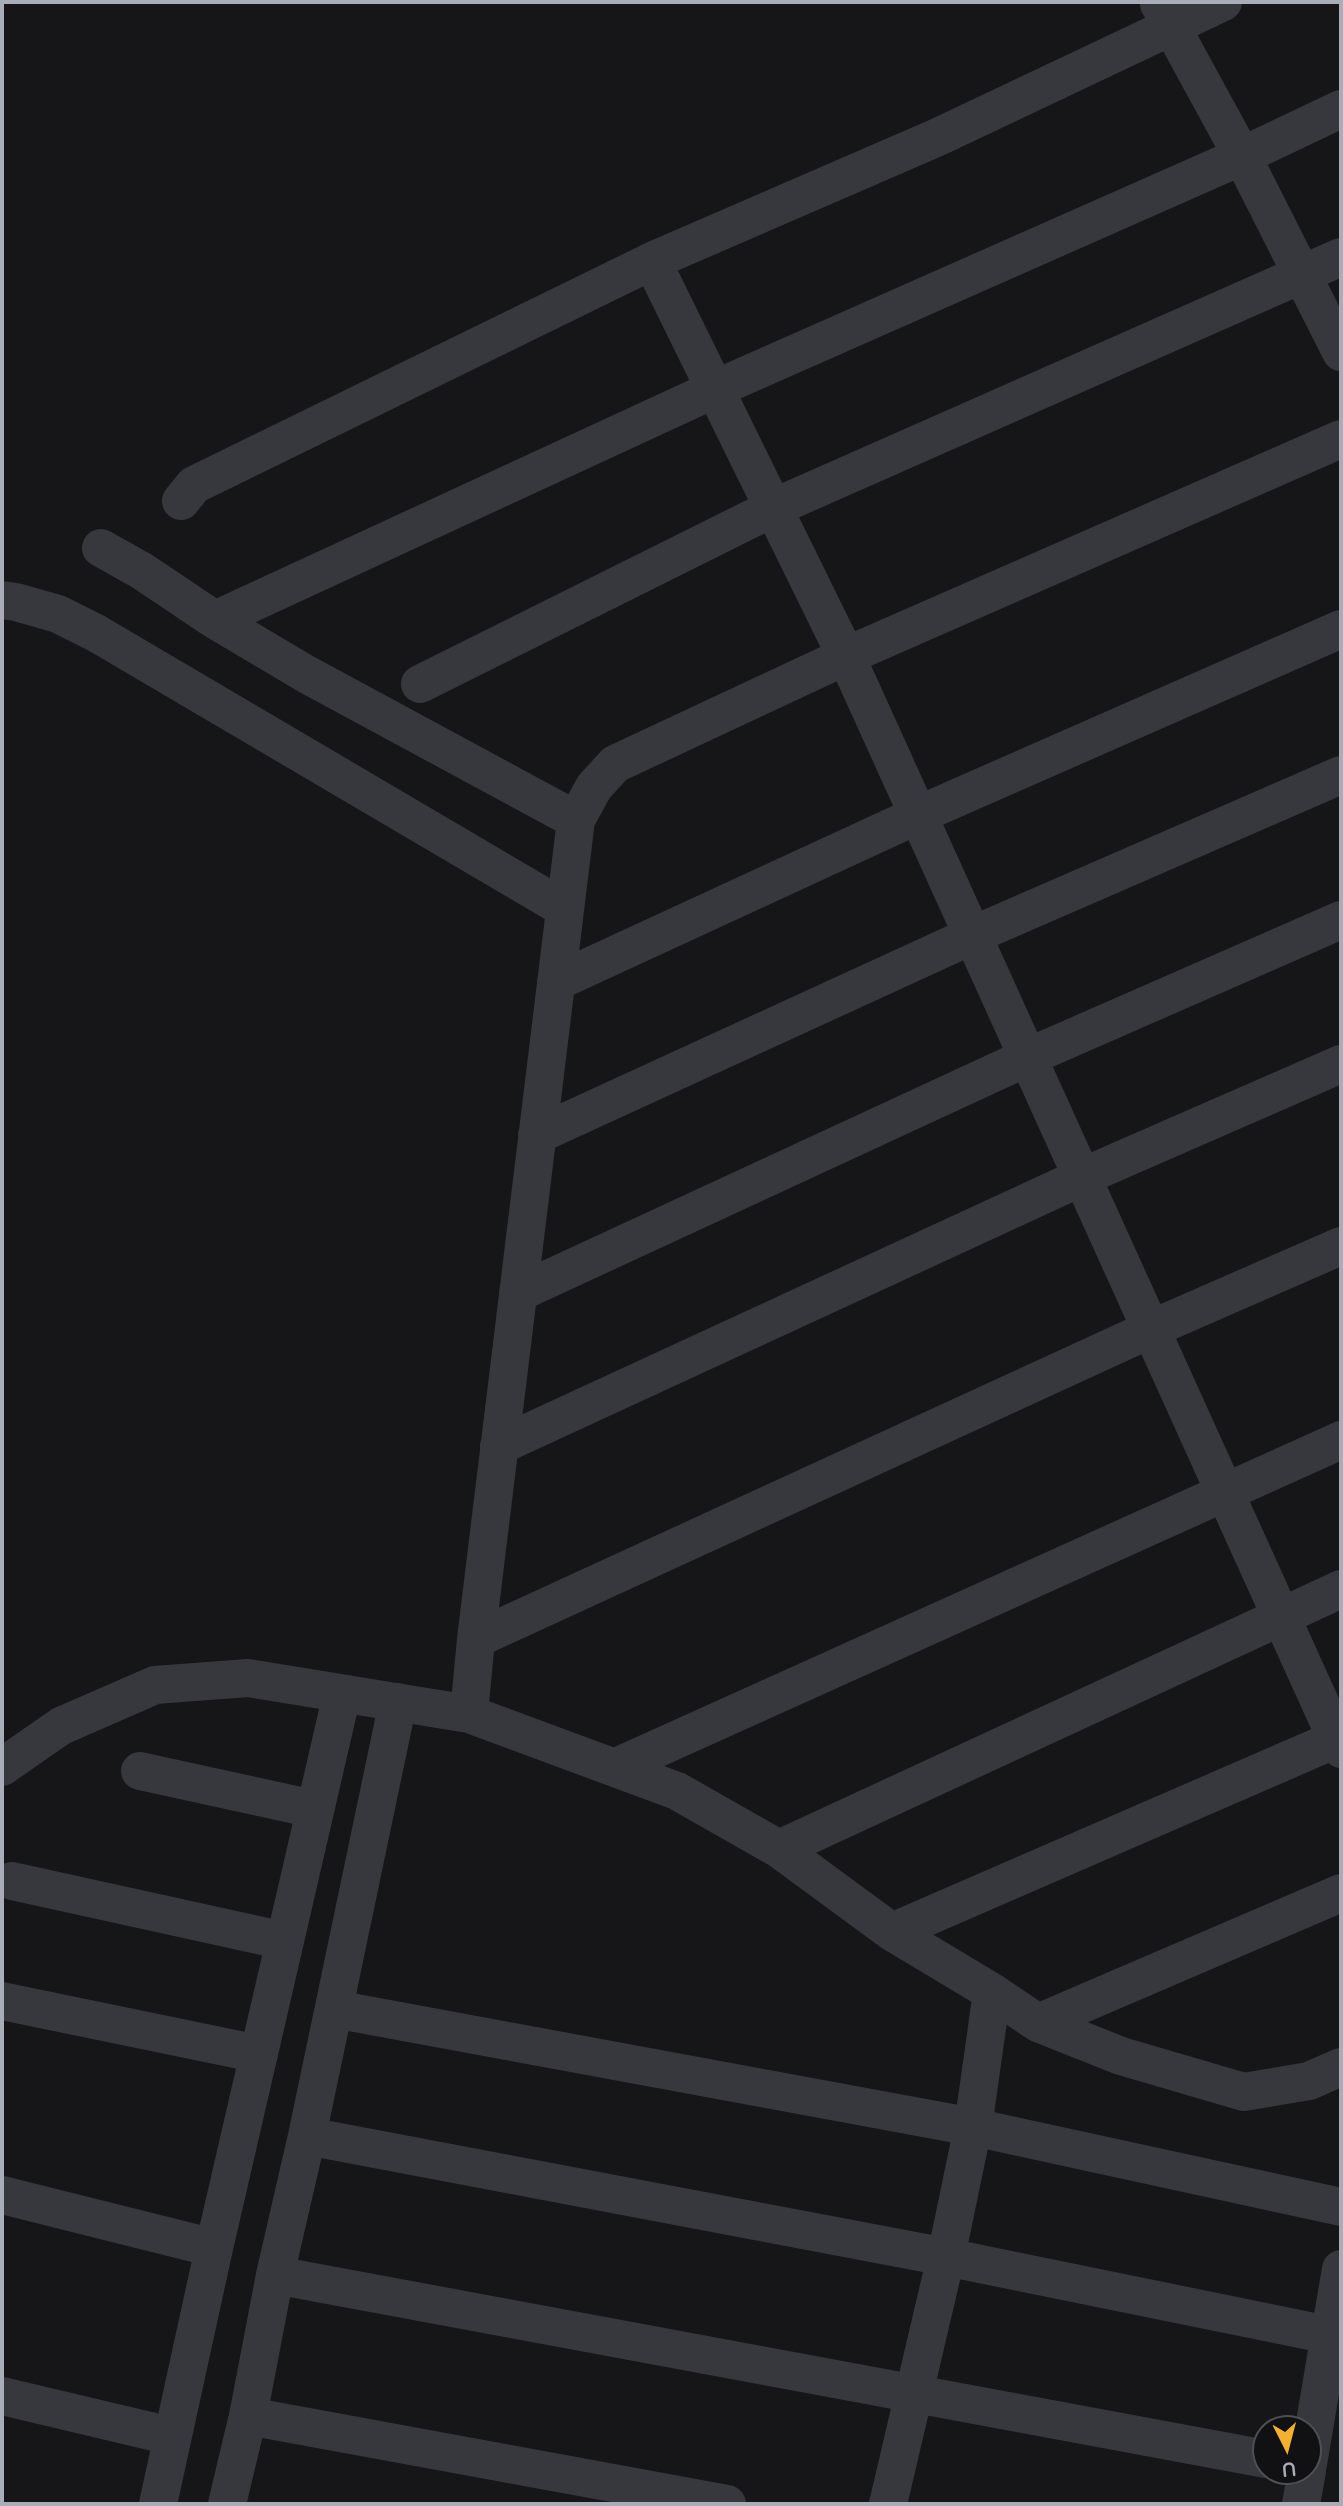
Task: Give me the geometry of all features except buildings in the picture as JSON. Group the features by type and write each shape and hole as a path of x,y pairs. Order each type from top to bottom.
{"street":[{"path":"181,501 194,485 652,261 938,137 1163,14 1223,2"},
{"path":"1163,14 1242,156 1341,352"},
{"path":"215,620 715,389 1242,156 1341,109"},
{"path":"420,684 773,508 1341,257"},
{"path":"652,261 846,656 1340,1742 892,1932"},
{"path":"469,1714 576,820 594,787 615,764 846,656 1341,439"},
{"path":"101,548 306,674 576,820"},
{"path":"2,600 58,614 96,633 565,909"},
{"path":"556,982 918,815 1341,629"},
{"path":"537,1135 973,935 1341,775"},
{"path":"518,1293 1028,1057 1341,920"},
{"path":"499,1446 1082,1177 1341,1064"},
{"path":"476,1639 1151,1329 1341,1246"},
{"path":"616,1768 1341,1440"},
{"path":"779,1849 1341,1589"},
{"path":"2,1767 61,1726 155,1685 248,1678 469,1714 677,1791 779,1849 892,1932 1038,2023 1121,2056 1244,2092 1309,2081 1341,2067"},
{"path":"158,2504 171,2436 342,1694"},
{"path":"227,2504 248,2416 275,2275 307,2136 398,1702"},
{"path":"140,1771 314,1810"},
{"path":"12,1881 285,1941"},
{"path":"1038,2023 1341,1893"},
{"path":"888,2504 946,2257 973,2127 992,1992"},
{"path":"2,2001 259,2054"},
{"path":"334,2009 973,2127 1341,2207"},
{"path":"307,2136 946,2257 1334,2320"},
{"path":"2,2196 214,2248"},
{"path":"1317,2415 1341,2269"},
{"path":"275,2275 1252,2456"},
{"path":"2,2396 171,2436"},
{"path":"248,2416 727,2504"},
{"path":"1322,2464 1341,2461"},
{"path":"1301,2504 1305,2485"}]}
